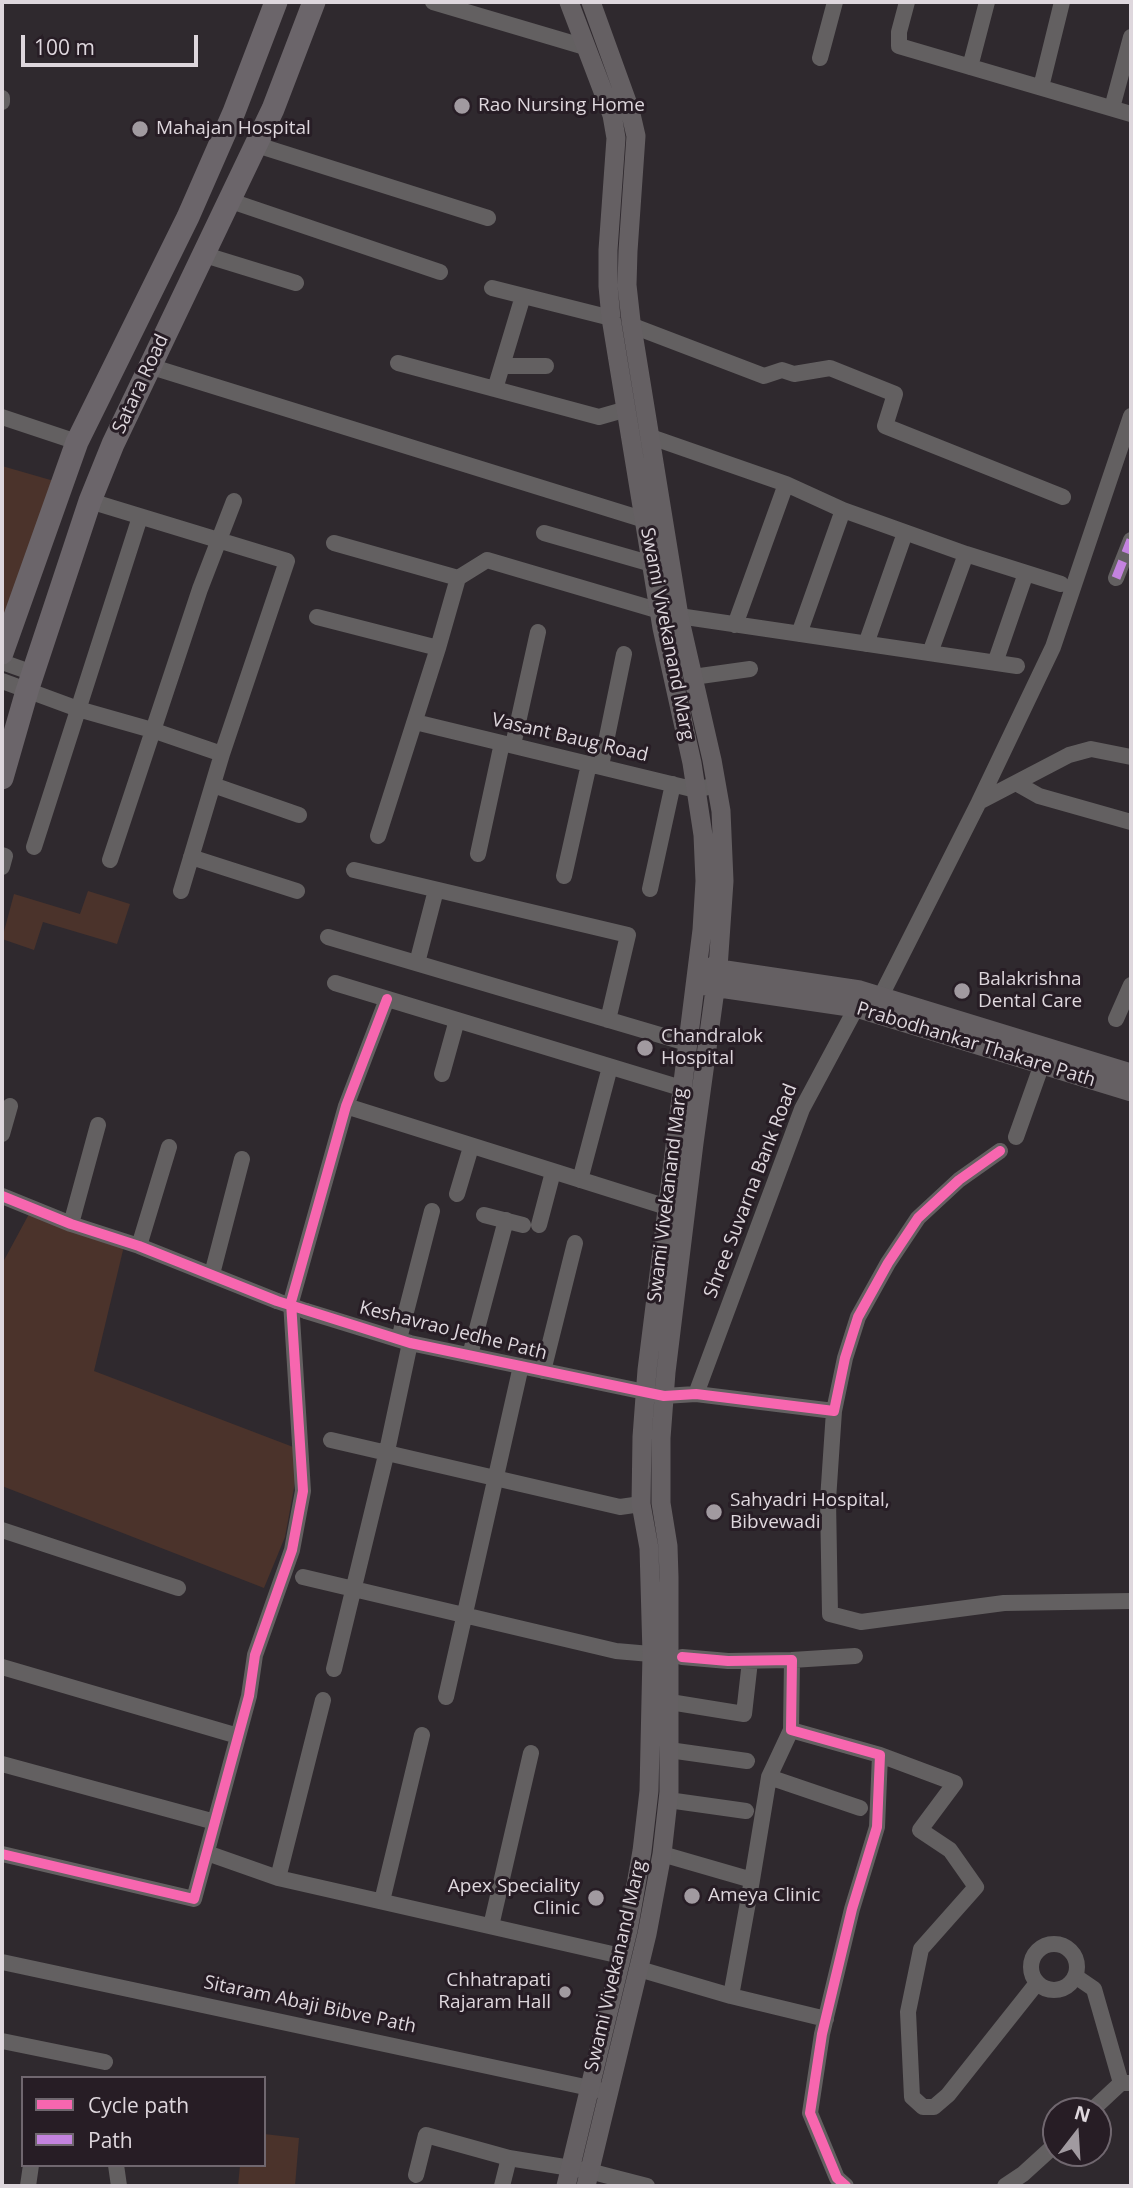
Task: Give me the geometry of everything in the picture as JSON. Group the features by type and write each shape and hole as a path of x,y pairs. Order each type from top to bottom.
{"highway":[{"name":"Satara Road","path":"2,653 77,442 188,217 234,112 276,2"},
{"name":"Satara Road","path":"2,778 30,682 90,501 149,366 274,108 314,2"}],"main road":[{"name":"Swami Vivekanand Marg","path":"569,2 611,115 616,138 608,250 611,318 660,611 696,789 705,881 697,976 667,1207 655,1394 661,1438 661,1503 668,1546 668,1800 662,1854 639,1969 599,2090"},
{"name":"Swami Vivekanand Marg","path":"578,2178 599,2090 642,1851 668,1656 641,1504 642,1437 655,1394 717,978 724,881 721,811 679,616 627,285 636,136 630,110 591,2"},
{"name":"Prabodhankar Thakare Path","path":"697,976 860,990 1131,1073"},
{"name":"Prabodhankar Thakare Path","path":"717,978 856,1008 1131,1092"}],"street":[{"path":"433,2 585,47"},
{"path":"820,58 835,2"},
{"path":"907,2 899,32 899,46 1131,114"},
{"path":"970,67 987,2"},
{"path":"1041,87 1062,2"},
{"path":"1112,108 1131,37"},
{"path":"257,145 488,218"},
{"path":"231,201 440,272"},
{"path":"205,255 296,283"},
{"path":"492,288 611,318"},
{"path":"495,389 523,296"},
{"path":"633,326 764,376 782,370 794,374 830,368 895,394 885,426 1063,498"},
{"path":"398,363 599,417 626,409"},
{"path":"149,366 645,520"},
{"path":"502,366 546,366"},
{"path":"881,996 979,802 1053,647 1131,416"},
{"path":"2,417 77,442"},
{"path":"651,438 786,484 843,510 905,533 1061,584"},
{"path":"735,625 786,484"},
{"path":"90,501 287,562 212,785 181,891"},
{"path":"110,860 152,730 234,502"},
{"path":"799,634 843,510"},
{"path":"34,847 140,517"},
{"path":"544,533 652,564"},
{"path":"866,644 905,533"},
{"path":"1116,578 1131,540"},
{"path":"334,543 458,578"},
{"path":"930,653 966,554"},
{"path":"378,836 458,578 487,560 660,611"},
{"path":"995,663 1026,573"},
{"path":"679,616 1017,666"},
{"path":"317,617 438,648"},
{"path":"478,854 537,632"},
{"path":"564,876 624,654"},
{"path":"2,662 30,682 78,709 222,754"},
{"path":"693,677 750,669"},
{"path":"2,681 30,682"},
{"name":"Vasant Baug Road","path":"415,722 696,789 716,785"},
{"path":"979,802 1069,755 1091,749 1131,757"},
{"path":"1016,783 1039,796 1131,822"},
{"path":"650,889 673,784"},
{"path":"212,785 299,815"},
{"path":"700,814 721,811"},
{"path":"2,855 5,856 2,867"},
{"path":"191,857 297,891"},
{"path":"354,870 628,935 607,1020"},
{"path":"417,963 436,890"},
{"path":"328,937 687,1043"},
{"path":"335,983 681,1088"},
{"path":"1116,1019 1131,985"},
{"path":"2,1854 194,1899 249,1696 255,1655 292,1550 303,1492 291,1302 346,1106 387,999"},
{"name":"Shree Suvarna Bank Road","path":"696,1394 802,1109 856,1008"},
{"path":"442,1074 457,1020"},
{"path":"1016,1137 1042,1064"},
{"path":"580,1180 610,1067"},
{"path":"2,1134 10,1106"},
{"path":"346,1106 667,1207"},
{"path":"71,1224 99,1125"},
{"path":"139,1246 169,1147"},
{"path":"457,1195 471,1147"},
{"path":"1000,1151 959,1180 918,1218 888,1263 858,1317 845,1358 834,1411 828,1500 830,1614 862,1622 1004,1603 1131,1601"},
{"path":"212,1274 242,1158"},
{"path":"484,1215 531,1225 554,1172"},
{"name":"Keshavrao Jedhe Path","path":"2,1196 71,1224 139,1246 277,1301 405,1341 655,1394 696,1394 834,1411"},
{"path":"334,1668 387,1451 405,1341 432,1210"},
{"path":"470,1355 506,1220"},
{"path":"543,1371 575,1243"},
{"path":"446,1697 522,1366"},
{"path":"331,1440 620,1507 641,1504"},
{"path":"2,1530 178,1588"},
{"path":"303,1577 616,1651 750,1661 855,1656"},
{"path":"731,1996 769,1777 791,1730 792,1660"},
{"path":"670,1702 744,1714 750,1661"},
{"path":"2,1667 238,1736"},
{"path":"278,1878 323,1700"},
{"path":"791,1730 880,1755 956,1783 920,1830 950,1850 976,1887 921,1949 908,2012 912,2096 922,2106 934,2106 948,2095 1037,1983"},
{"path":"382,1901 422,1735"},
{"path":"669,1750 747,1760"},
{"path":"491,1926 531,1753"},
{"path":"846,2186 837,2178 810,2113 826,2019 852,1909 877,1827 880,1755"},
{"path":"2,1764 215,1822"},
{"path":"769,1777 860,1808"},
{"path":"668,1800 746,1811"},
{"path":"207,1853 278,1878 621,1956"},
{"path":"662,1854 752,1880"},
{"path":"1052,1945 1066,1949 1072,1954 1077,1969 1075,1976 1064,1987 1049,1990 1037,1983 1031,1962 1039,1950 1052,1945"},
{"name":"Sitaram Abaji Bibve Path","path":"2,1962 599,2090"},
{"path":"639,1969 731,1996 826,2019"},
{"path":"1075,1976 1094,1989 1126,2083 1108,2097"},
{"path":"2,2041 105,2062"},
{"path":"416,2175 426,2135 578,2178 648,2186"},
{"path":"1005,2186 1042,2157"},
{"path":"502,2186 509,2158"},
{"path":"29,2186 31,2167"},
{"path":"116,2167 119,2186"}],"shaded area":[{"path":"2,466 61,483 2,651"},
{"path":"88,891 130,904 117,944 43,922 34,950 2,939 14,894 80,914"},
{"path":"29,1214 124,1246 94,1371 301,1450 285,1537 264,1588 2,1486 2,1264"},
{"path":"266,2134 299,2138 295,2186 238,2186 240,2167 266,2167"}],"marked path":[{"path":"1116,578 1131,540"}],"cycle path":[{"path":"2,1854 194,1899 249,1696 255,1655 292,1550 303,1491 291,1302 346,1106 387,999"},
{"path":"2,1196 71,1224 139,1246 277,1301 410,1343 664,1396 696,1394 834,1411 845,1358 858,1317 888,1263 918,1218 959,1180 1000,1151"},
{"path":"682,1657 728,1661 792,1660 791,1730 880,1755 877,1827 852,1909 822,2034 810,2113 837,2178 846,2186"}],"place":[{"name":"Rao Nursing Home","path":"462,106"},
{"name":"Mahajan Hospital","path":"140,129"},
{"name":"Balakrishna Dental Care","path":"962,991"},
{"name":"Chandralok Hospital","path":"645,1048"},
{"name":"Sahyadri Hospital, Bibvewadi","path":"714,1512"},
{"name":"Ameya Clinic","path":"692,1896"},
{"name":"Apex Speciality Clinic","path":"596,1898"},
{"name":"Chhatrapati Rajaram Hall","path":"565,1992"}]}
